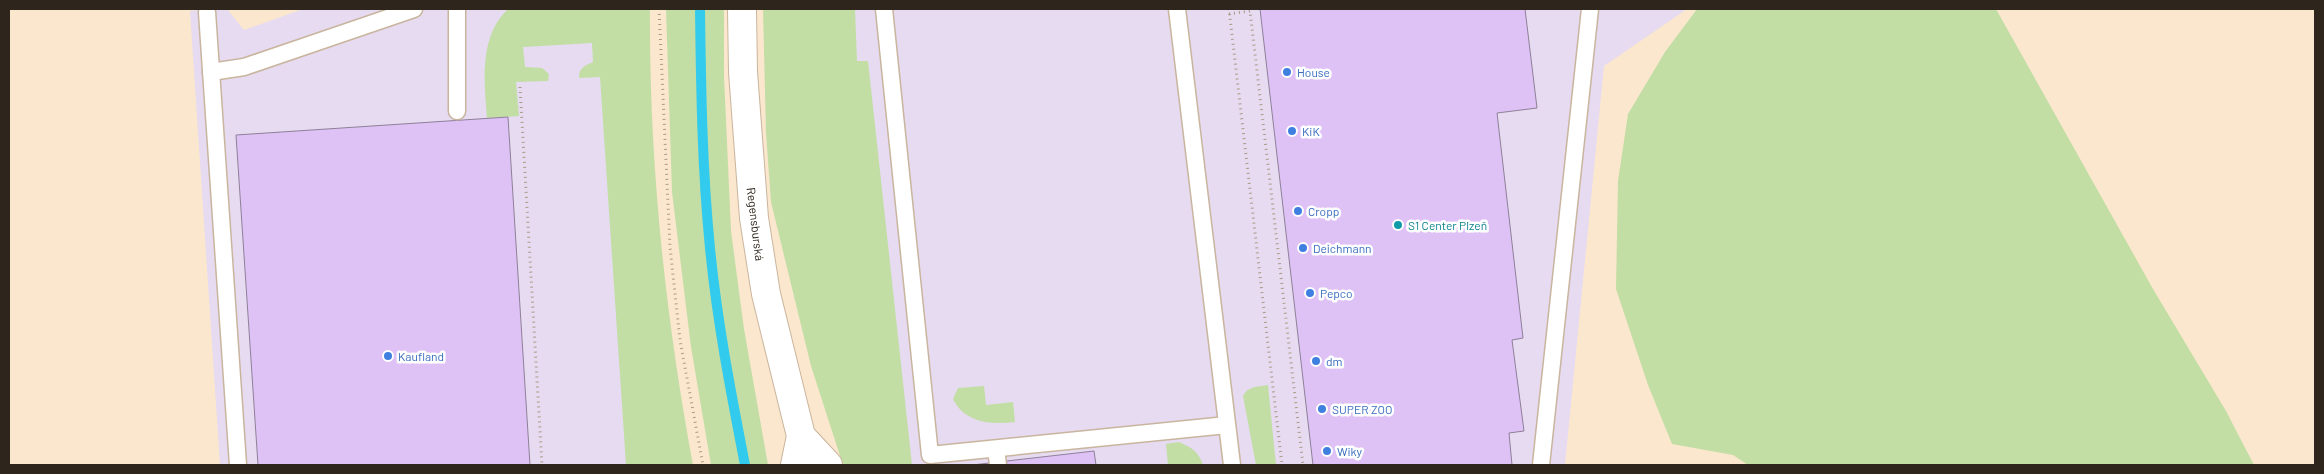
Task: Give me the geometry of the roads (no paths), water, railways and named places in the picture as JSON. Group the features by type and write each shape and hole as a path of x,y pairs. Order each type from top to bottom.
{"main road":[{"name":"Regensburská","path":"742,9 743,72 754,218 766,294 801,436 795,465"},
{"name":"Regensburská","path":"801,436 828,465"}],"lane":[{"path":"211,72 244,67 414,9"},
{"path":"457,9 457,111"},
{"path":"884,9 930,455 1227,425"},
{"path":"1177,9 1232,465"},
{"path":"1541,465 1590,9"},
{"path":"207,12 238,465"},
{"path":"996,449 998,465"}],"waterway":[{"path":"700,9 701,98 707,218 720,330 745,465"}],"place":[{"name":"House","path":"1287,72"},
{"name":"KiK","path":"1292,131"},
{"name":"Cropp","path":"1298,211"},
{"name":"S1 Center Plzeň","path":"1398,225"},
{"name":"Deichmann","path":"1303,248"},
{"name":"Pepco","path":"1310,293"},
{"name":"Kaufland","path":"388,356"},
{"name":"dm","path":"1316,361"},
{"name":"SUPER ZOO","path":"1322,409"},
{"name":"Wiky","path":"1327,451"}]}
